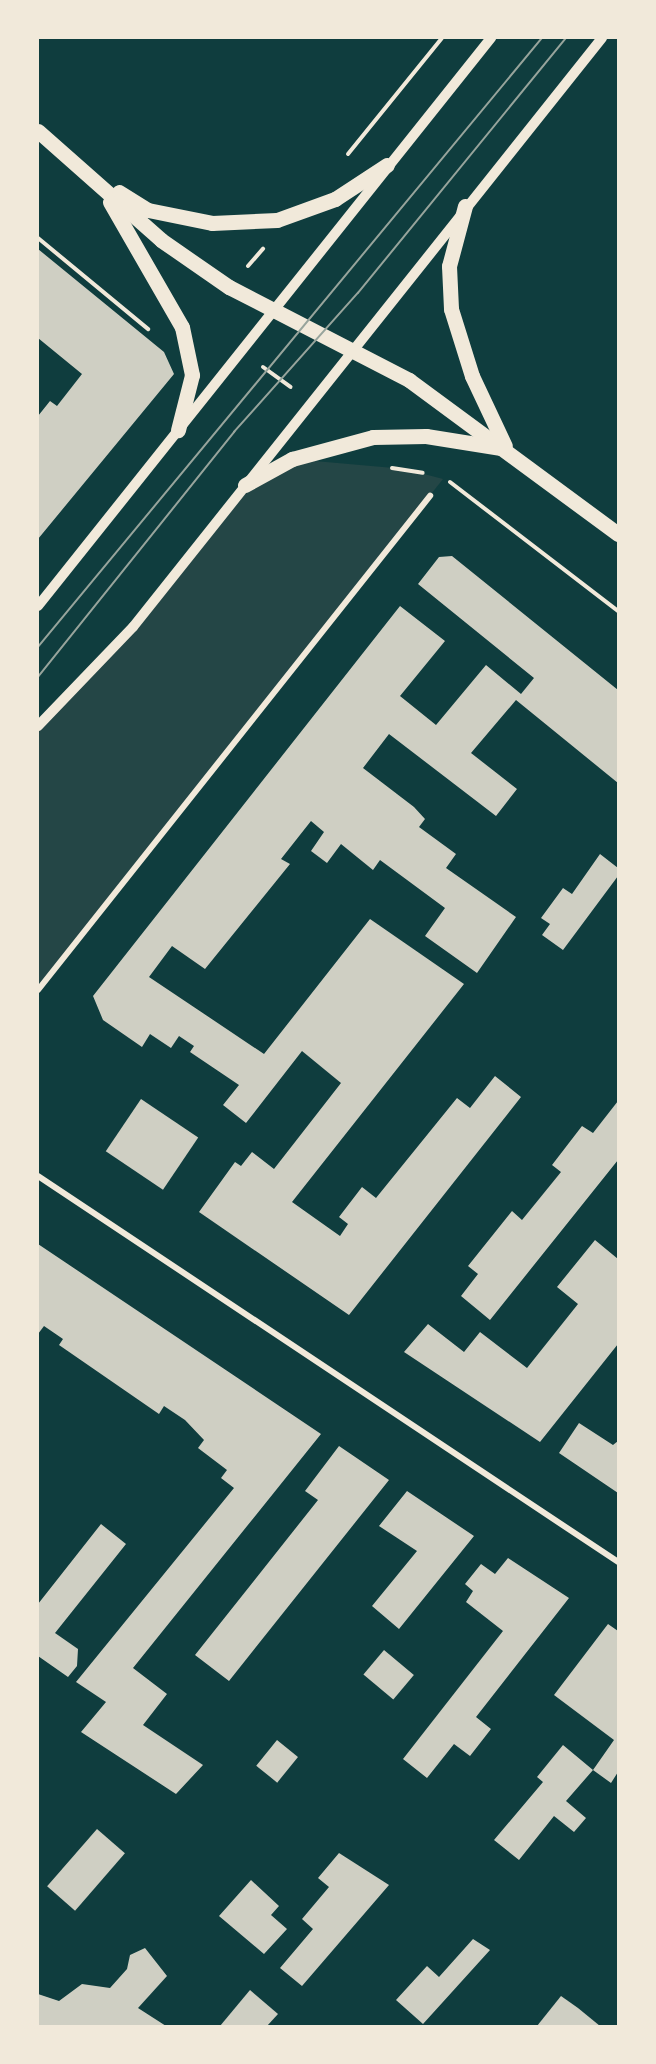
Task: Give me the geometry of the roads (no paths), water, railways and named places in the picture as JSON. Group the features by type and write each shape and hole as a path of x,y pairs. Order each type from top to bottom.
{"main road":[{"path":"38,131 93,177 161,240 274,312 409,380 507,449 618,534"},
{"path":"93,177 148,210 212,224 277,220 335,199 387,165"},
{"path":"93,177 132,232 182,327 192,375 178,430"},
{"path":"465,206 449,266 451,309 466,358 507,449"},
{"path":"245,485 292,459 373,437 426,436 507,449"}],"street":[{"path":"38,606 274,312 387,165 491,38"},
{"path":"38,726 132,627 465,206 602,38"},
{"path":"38,990 430,496"},
{"path":"38,1176 618,1562"}],"tram line":[{"path":"38,647 542,38"},
{"path":"38,677 234,432 358,293 566,38"}]}
